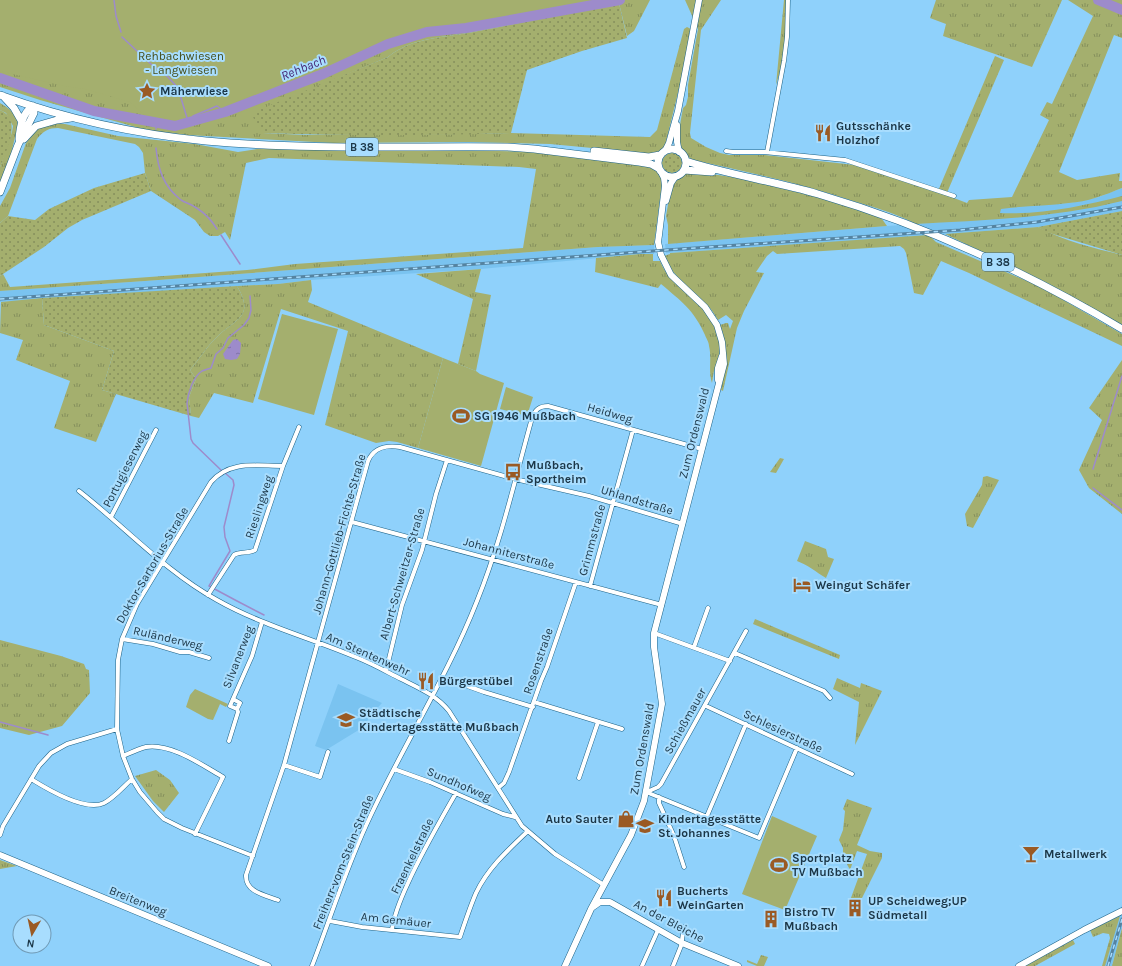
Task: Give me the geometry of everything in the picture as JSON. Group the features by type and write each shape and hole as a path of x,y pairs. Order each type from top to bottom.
{"main road":[{"name":"B 38","path":"2,95 75,118 138,131 190,139 232,143 280,146 481,147 571,150 649,157 662,153"},
{"name":"B 38","path":"2,95 14,108 22,122"},
{"name":"B 38","path":"18,145 22,122 28,109 33,106"},
{"name":"B 38","path":"0,192 18,145 34,113 33,106"},
{"name":"B 38","path":"18,145 36,126 57,120 75,118"},
{"name":"B 38","path":"534,149 651,164 660,171"},
{"path":"671,149 680,152 683,154 686,161 684,170 681,174 675,177 669,177 660,171 658,162 662,153 671,149"},
{"name":"B 38","path":"686,161 732,174 768,181 818,194 946,238 1046,285 1122,329"},
{"name":"B 38","path":"684,170 732,174"}],"street":[{"path":"662,153 669,142 678,111 699,0"},
{"path":"767,152 784,61 788,0"},
{"path":"678,111 677,142 680,152"},
{"path":"726,151 767,152 845,160 954,196"},
{"name":"Zum Ordenswald","path":"565,966 591,909 642,808 662,704 654,647 654,633 702,449 718,383 718,368 723,352 720,331 713,318 705,307 671,275 663,259 658,242 665,186 664,178 660,171"},
{"name":"Zum Ordenswald","path":"661,220 670,186 675,177"},
{"name":"Heidweg","path":"515,479 532,418 539,407 548,406 702,449"},
{"name":"Rieslingweg","path":"208,595 234,555 238,553 252,552 255,550 283,466 299,427"},
{"name":"Portugieserweg","path":"111,517 156,430"},
{"name":"Grimmstraße","path":"590,586 633,430"},
{"name":"Johann-Gottlieb-Fichte-Straße","path":"278,900 253,891 246,881 246,875 284,765 368,461 371,455 382,447 392,446 515,479"},
{"name":"Albert-Schweitzer-Straße","path":"386,671 402,605 425,541 436,494 447,460"},
{"name":"Doktor-Sartorius-Straße","path":"253,856 195,834 164,819 148,803 132,779 123,756 117,729 118,660 122,638 132,615 211,482 223,472 238,467 283,466"},
{"name":"Uhlandstraße","path":"515,479 572,491 683,524"},
{"name":"Freiherr-vom-Stein-Straße","path":"312,966 363,833 442,676 472,612 492,559 515,479"},
{"name":"Am Stentenwehr","path":"79,491 163,562 208,595 262,622 357,658 432,695 449,711 515,817 528,831 555,854 604,885"},
{"name":"Johanniterstraße","path":"352,522 662,604"},
{"name":"Rosenstraße","path":"498,788 504,783 509,772 576,582"},
{"path":"694,647 708,608"},
{"name":"Silvanerweg","path":"233,699 240,703 237,709 230,706 233,699 252,656 262,622"},
{"name":"Schießmauer","path":"646,792 658,787 661,784 706,706 746,631"},
{"path":"654,633 730,661"},
{"name":"Ruländerweg","path":"122,638 153,644 180,652 189,652 209,658"},
{"path":"735,653 824,691 830,698"},
{"path":"442,676 484,692 622,729"},
{"name":"Schlesierstraße","path":"706,706 852,774"},
{"path":"229,741 238,712 237,709"},
{"path":"579,778 598,722"},
{"path":"706,816 746,724"},
{"path":"0,835 2,828 44,759 58,748 117,729"},
{"path":"123,756 146,747 166,749 186,756 223,777 195,834"},
{"path":"646,792 759,838 797,748"},
{"path":"284,765 320,777 328,752"},
{"name":"Sundhofweg","path":"394,769 456,793 503,814 515,817"},
{"path":"31,779 61,796 83,803 98,805 108,801 132,779"},
{"name":"Fraenkelstraße","path":"392,930 403,895 416,866 433,832 456,793"},
{"path":"659,797 659,802 676,840 684,867"},
{"name":"Am Gemäuer","path":"330,921 392,930 460,937 474,898 489,872 506,852 528,831"},
{"name":"Breitenweg","path":"0,855 268,966"},
{"name":"An der Bleiche","path":"600,891 613,904 658,930 682,943 738,966"},
{"path":"591,909 600,902 604,901 613,904"},
{"path":"1019,966 1122,912"},
{"path":"673,966 682,943 684,927"},
{"path":"642,966 658,930"}],"shaded area":[{"path":"1122,188 1122,211 1038,227 666,253 665,244 956,221 990,215 998,207 1070,203 1099,197"},
{"path":"654,245 654,254 640,254 481,269 311,280 278,284 0,302 0,291 598,247"},
{"name":"Städtische Kindertagesstätte Mußbach","path":"338,684 382,703 370,716 365,725 326,750 315,746"},
{"path":"1122,905 1122,928 1112,966 1105,966"}],"green space":[{"name":"Rehbachwiesen - Langwiesen","path":"0,0 616,0 479,24 460,31 421,32 388,43 364,60 350,64 331,76 304,80 287,90 265,97 246,111 179,129 155,125 130,102 85,89 64,86 0,71"},
{"name":"Rehbachwiesen - Langwiesen","path":"108,0 650,0 634,31 627,36 619,3 419,41 398,50 388,57 331,81 263,133 306,135 511,133 650,137 657,130 684,29 687,27 691,29 685,64 665,146 661,151 655,154 550,144 468,142 333,143 187,135 146,130 0,87 0,51"},
{"path":"685,0 721,0 701,30 690,133 691,138 706,147 729,155 765,155 855,165 938,191 995,56 1004,60 946,195 967,203 969,200 1012,197 1049,120 1040,115 1047,102 1052,104 1093,16 1068,0 1122,0 1122,38 1114,35 1059,172 1077,180 1120,173 1119,181 1122,181 1122,188 1089,200 1001,209 1000,213 1031,213 1062,209 1122,196 1122,201 1097,207 1046,215 916,224 887,212 796,184 693,160 683,150 679,137 683,108 686,105 688,97 688,85 698,29"},
{"path":"784,0 790,0 789,41 776,85"},
{"path":"936,0 1062,0 1032,67 943,36 946,24 930,18"},
{"path":"619,3 627,38 582,51 527,70 511,133 449,135 325,135 263,133 259,129 251,113 388,57 398,50 419,41"},
{"path":"0,103 12,112 18,125 11,154 0,184 0,167 13,126 6,113 0,110"},
{"path":"0,110 7,114 11,120 12,128 9,144 0,167"},
{"path":"53,123 65,124 118,136 195,144 238,152 257,149 536,152 654,167 661,177 662,184 654,245 598,247 0,291 0,276 3,274 10,287 247,270 295,264 523,248 536,169 519,167 269,158 246,163 230,240 225,232 218,236 210,236 204,232 195,220 151,191 145,173 143,153 135,144 58,128 46,130 37,139 8,216 0,223 0,206 10,188 26,143 38,128"},
{"path":"668,153 676,153 682,159 682,167 676,173 668,173 662,167 662,159"},
{"path":"698,172 745,179 821,198 874,215 882,219 887,226 668,244 668,225 666,216 671,187 676,180 686,173"},
{"path":"145,173 151,191 82,220 68,228 44,247 0,276 0,223 8,216 35,220 49,209 94,188"},
{"path":"1122,211 1122,255 1046,232 1038,227"},
{"path":"1038,227 1090,247 1122,255 1122,325 1049,284 945,234"},
{"path":"929,235 936,242 1041,287 1122,334 1122,346 941,261 923,295 914,293 906,253 900,246 777,254 773,251 767,256 756,272 764,273 744,311 737,328 723,391 721,390 725,366 725,341 720,325 728,323 730,329 733,321 726,315 718,320 712,310 678,278 664,256 670,253"},
{"path":"653,254 653,261 660,261 666,272 675,283 704,310 712,321 718,333 720,347 712,383 708,342 701,326 692,312 681,301 661,284 658,288 595,272 596,258"},
{"path":"481,269 475,292 491,295 476,371 458,364 473,299 416,274"},
{"path":"311,280 312,290 308,302 443,358 418,448 389,441 376,443 325,425 348,331 281,309 253,403 214,393 199,418 191,416 189,397 196,379 190,370 212,342 236,322 243,312 244,305 237,286 278,284"},
{"path":"237,286 244,305 243,312 236,322 212,342 190,370 196,379 189,397 191,416 102,390 114,351 44,325 42,298"},
{"path":"42,298 44,325 114,351 102,390 116,394 96,442 54,428 70,381 16,360 23,340 0,333 1,302"},
{"path":"282,314 338,329 314,415 258,399"},
{"name":"SG 1946 Mußbach","path":"443,358 504,383 481,466 418,448"},
{"path":"1122,360 1122,514 1089,488 1079,470 1102,420 1089,408"},
{"path":"506,387 533,397 527,416 500,409"},
{"path":"780,458 784,459 776,473 770,472"},
{"path":"987,476 999,480 973,528 967,526 965,514 982,485 983,477"},
{"path":"805,541 826,549 828,557 834,559 826,578 797,561"},
{"path":"755,619 840,655 839,659 753,624"},
{"path":"0,640 61,656 84,664 86,669 89,670 90,693 62,726 29,735 0,728"},
{"path":"837,678 860,688 861,683 882,691 855,745 859,702 833,689"},
{"path":"195,689 228,704 226,707 220,704 213,720 208,719 186,707 190,695"},
{"path":"156,770 170,780 179,793 164,812 153,801 135,776"},
{"path":"847,799 872,808 857,845 870,851 882,853 882,858 853,916 848,906 867,854 857,851 850,870 843,856 843,848 839,840 843,830 845,811 843,809"},
{"name":"Sportplatz TV Mußbach","path":"772,816 817,836 785,910 742,894"},
{"path":"0,860 17,866 0,869"},
{"path":"1120,916 1105,966 1102,966 1110,938 1109,934 1103,933 1093,937 1090,930"},
{"path":"1122,928 1122,966 1112,966"},
{"path":"1073,940 1075,944 1035,966 1024,966"},
{"path":"761,955 768,957 764,966 757,966 747,962 747,960 757,964"}],"water":[{"path":"237,339 241,343 240,354 237,359 225,359 223,354 233,340"}],"waterway":[{"path":"114,0 116,16 121,32"},
{"name":"Rehbach","path":"0,78 94,111 175,126 225,112 323,74 388,44 427,32 466,28 620,0"},
{"name":"Rehbach","path":"1098,0 1122,10"},
{"path":"122,37 152,65 168,77 178,88 187,118"},
{"path":"193,116 217,106 225,112"},
{"name":"Rehbach","path":"156,123 156,129"},
{"path":"156,148 162,177 170,189 181,200 204,213 217,229"},
{"path":"221,235 240,264"},
{"path":"222,471 193,443 191,439 187,403 190,390 196,377 202,371 211,368 216,354 223,348 228,338 244,325 249,318 251,310 250,296"},
{"path":"1093,469 1122,376"},
{"path":"225,473 233,480 234,485 224,527 225,537 230,551 209,586 264,615"},
{"path":"1093,488 1122,510"},
{"path":"0,722 48,735"}],"railway":[{"path":"0,299 960,230 1037,222 1122,207"},
{"path":"1108,966 1122,919"}],"place":[{"name":"Mäherwiese","path":"147,91"},
{"name":"Gutsschänke Holzhof","path":"823,133"},
{"name":"SG 1946 Mußbach","path":"461,416"},
{"name":"Mußbach, Sportheim","path":"513,472"},
{"name":"Weingut Schäfer","path":"802,585"},
{"name":"Bürgerstübel","path":"426,681"},
{"name":"Städtische Kindertagesstätte Mußbach","path":"346,720"},
{"name":"Auto Sauter","path":"626,819"},
{"name":"Kindertagesstätte St. Johannes","path":"645,826"},
{"name":"Metallwerk","path":"1031,854"},
{"name":"Sportplatz TV Mußbach","path":"779,865"},
{"name":"Bucherts WeinGarten","path":"664,898"},
{"name":"UP Scheidweg;UP Südmetall","path":"855,908"},
{"name":"Bistro TV Mußbach","path":"771,919"}]}
